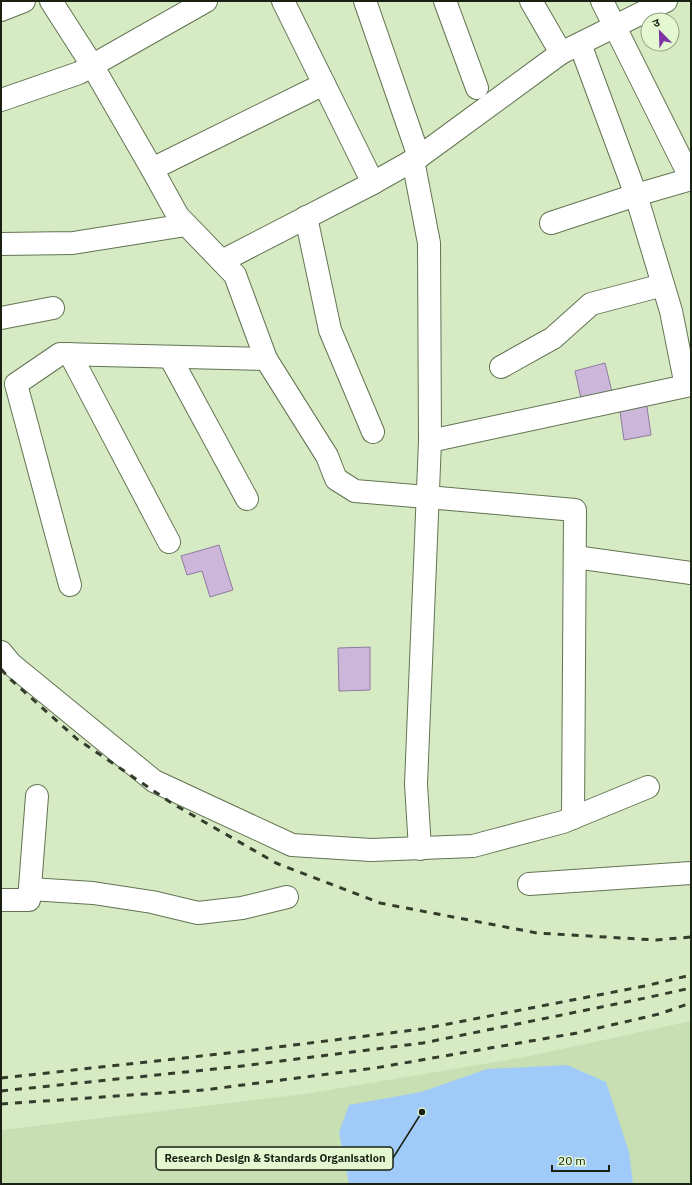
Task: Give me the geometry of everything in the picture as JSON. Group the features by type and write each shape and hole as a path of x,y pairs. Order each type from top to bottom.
{"street":[{"path":"1,10 24,1"},
{"path":"51,1 92,65 178,216 235,275 266,359 327,456 336,479 355,491 575,510 573,818"},
{"path":"1,100 78,73 206,1"},
{"path":"283,1 373,182"},
{"path":"365,1 416,159 429,243 430,441 416,784 420,849"},
{"path":"445,1 477,88"},
{"path":"531,1 560,53"},
{"path":"551,223 636,195 691,179 602,1"},
{"path":"222,261 416,159 560,53 666,1"},
{"path":"430,441 686,386 671,311 636,195 580,44"},
{"path":"152,169 324,84"},
{"path":"306,217 330,330 372,432"},
{"path":"1,244 73,243 186,225"},
{"path":"501,367 554,338 591,304 663,284"},
{"path":"1,318 53,308"},
{"path":"70,585 16,384 60,354 266,359"},
{"path":"70,354 169,542"},
{"path":"170,357 247,499"},
{"path":"574,557 691,573"},
{"path":"1,652 11,664 154,781 292,845 372,850 473,846 563,822 648,786"},
{"path":"1,900 29,900 37,796"},
{"path":"529,884 691,872"},
{"path":"30,889 93,893 152,902 198,913 242,908 287,897"}],"shaded area":[{"path":"691,1021 691,1184 1,1184 1,1130 305,1094 525,1057"}],"water":[{"path":"567,1065 606,1082 629,1152 633,1184 349,1184 339,1132 349,1105 421,1092 487,1069"}],"building":[{"path":"605,363 613,396 582,403 575,371"},
{"path":"646,400 651,435 624,440 619,404"},
{"path":"219,545 233,590 210,597 202,571 187,575 181,556"},
{"path":"370,647 370,690 339,691 338,648"}],"railway":[{"path":"1,669 9,678 77,739 173,804 276,863 380,903 537,933 656,940 691,937"},
{"path":"1,1078 238,1052 422,1029 645,986 691,975"},
{"path":"1,1091 234,1067 423,1043 691,988"},
{"path":"1,1104 204,1090 375,1068 577,1033 659,1014 691,1003"}],"place":[{"name":"Research Design & Standards Organisation","path":"422,1112"}]}
